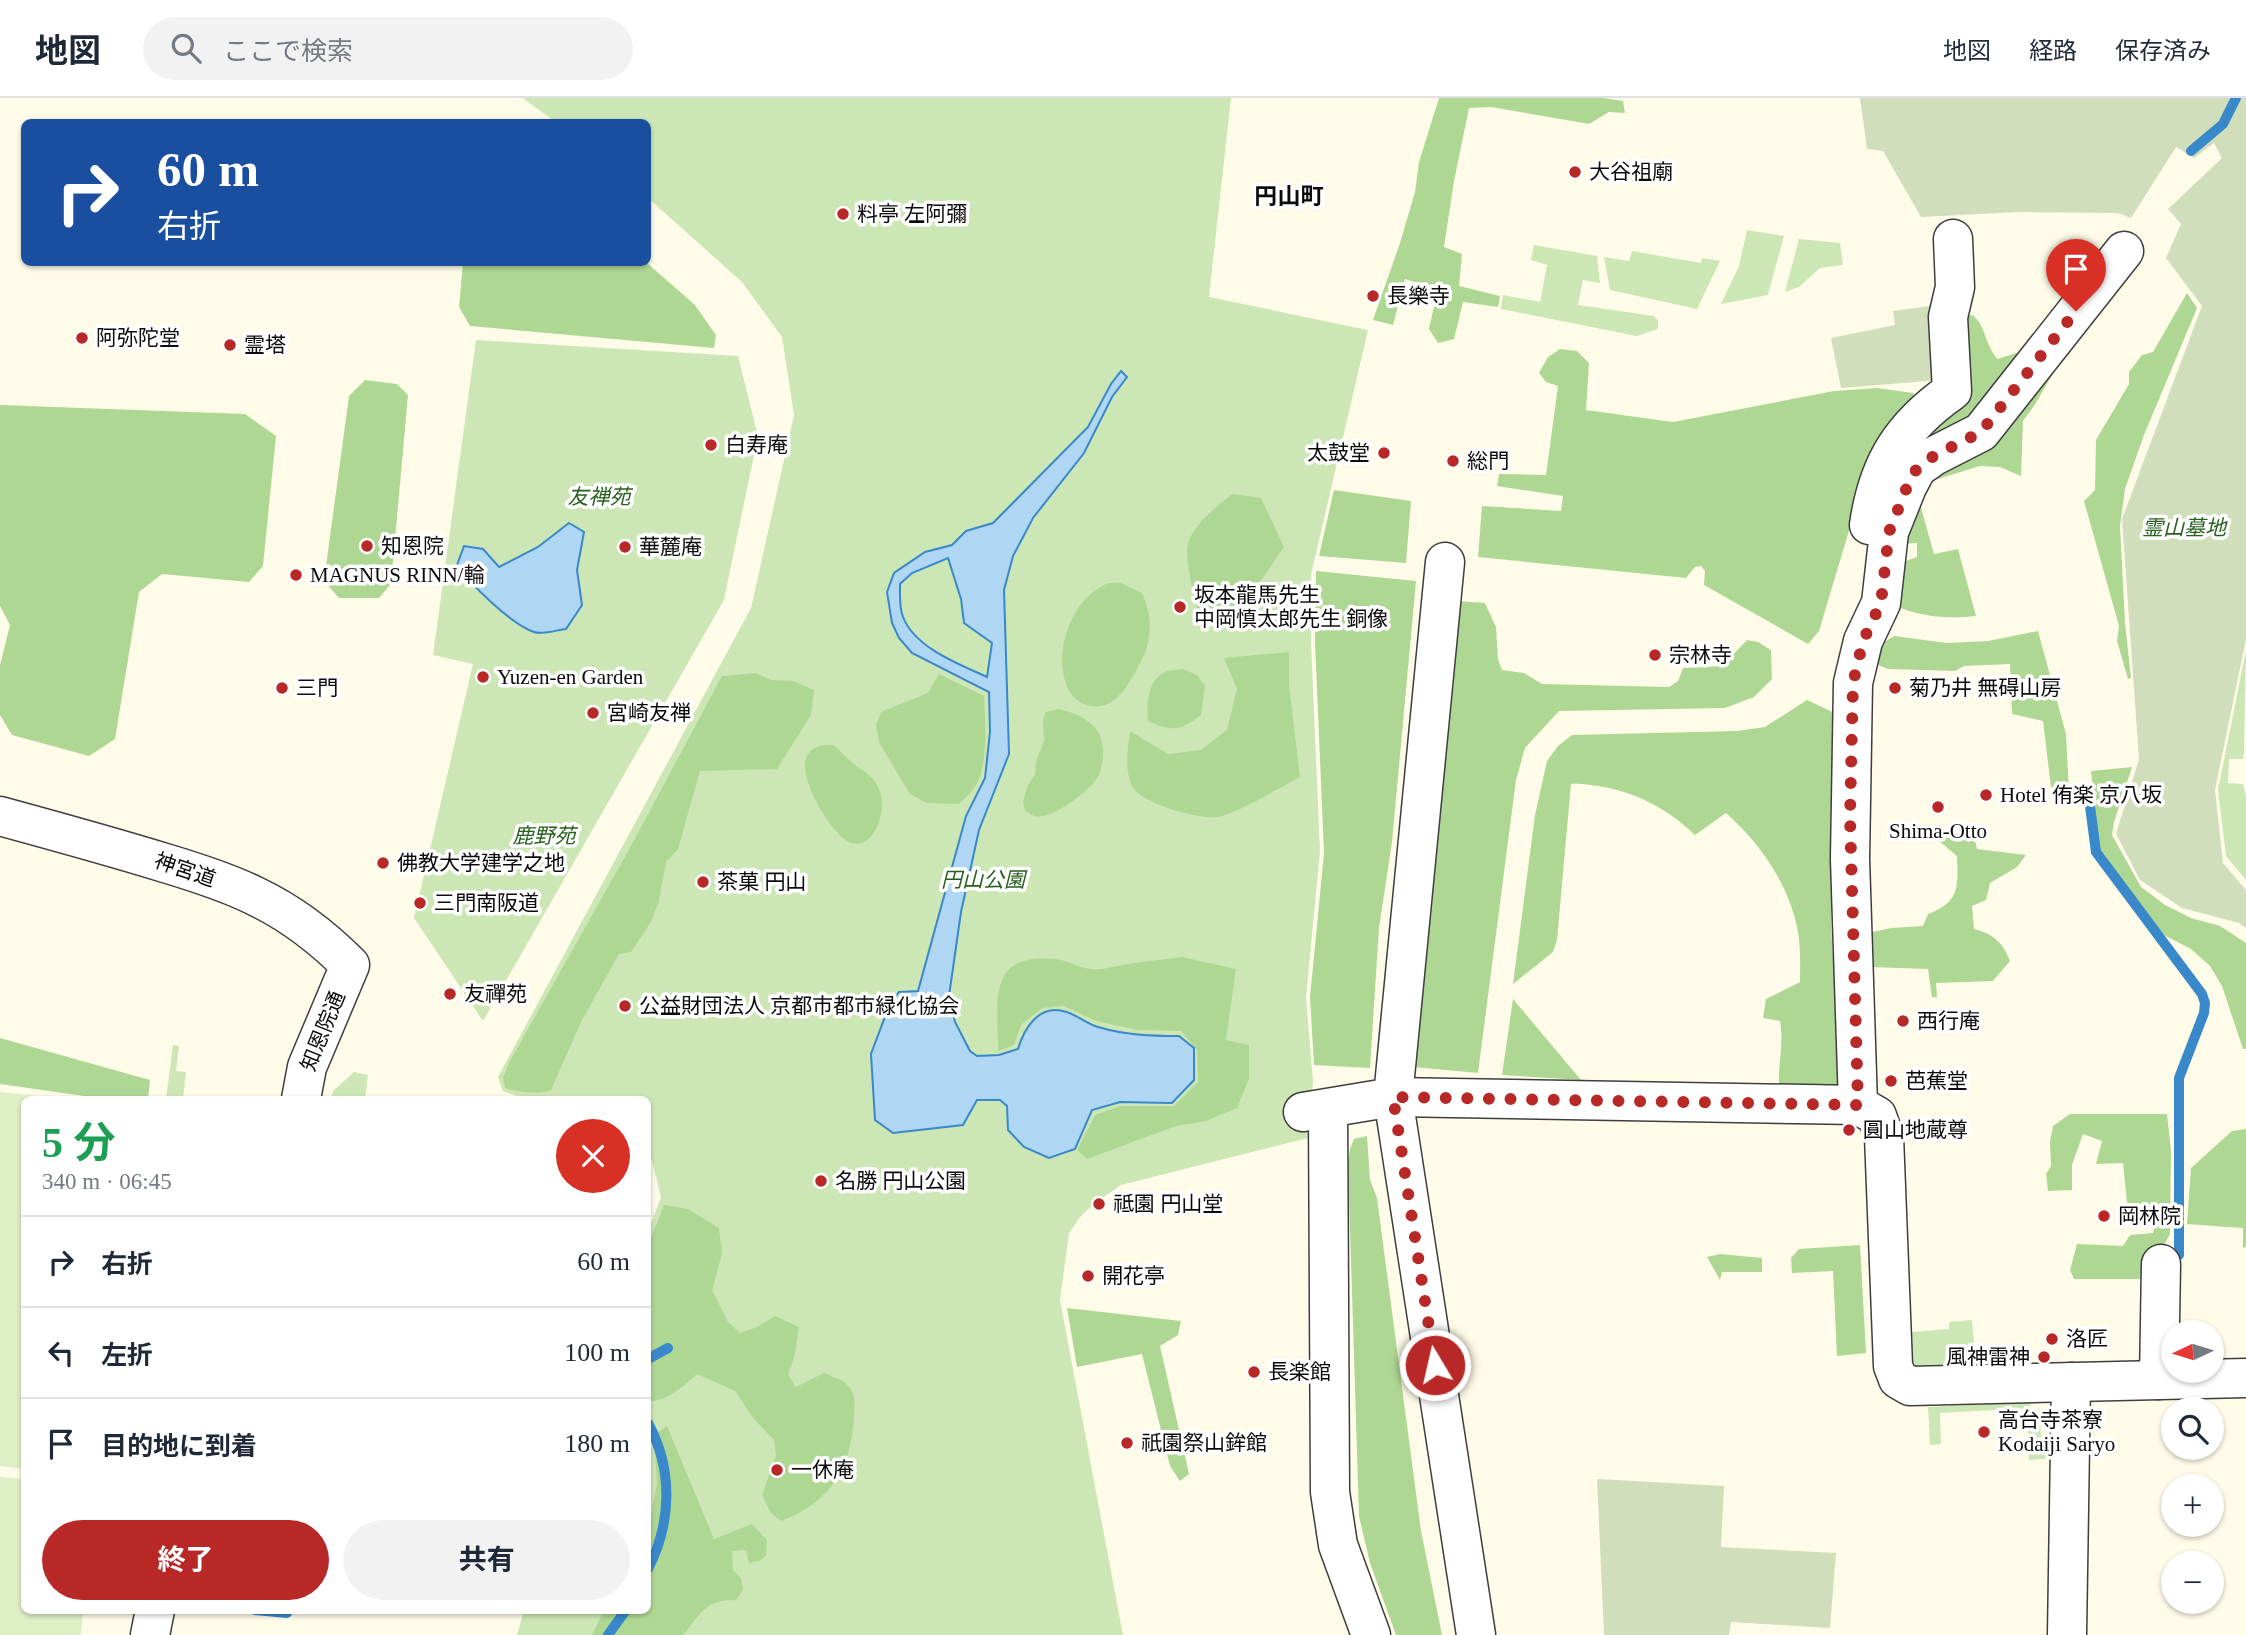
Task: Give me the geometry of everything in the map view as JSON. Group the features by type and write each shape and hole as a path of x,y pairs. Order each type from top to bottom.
{"street":[{"path":"1874,621 1863,569 1872,505 1890,454 1903,434 1934,404 1952,391 1948,317 1955,287 1953,239"},
{"path":"1858,1105 1850,834 1853,683 1863,641 1881,603 1889,532 1902,497 1917,468 1934,456 1981,432 2124,251"},
{"path":"1445,562 1393,1097 1476,1635"},
{"name":"神宮道","path":"0,816 151,859 253,894 305,926 350,965"},
{"name":"知恩院通","path":"302,1096 307,1067 350,965"},
{"path":"1371,1635 1338,1545 1330,1492 1315,1110 1393,1097 1858,1105 1877,1116 1884,1136 1893,1366 1899,1379 1910,1386 2246,1378"},
{"path":"2159,1380 2161,1264"},
{"path":"2067,1635 2071,1382"},
{"path":"150,1635 154,1614"}],"green space":[{"name":"円山公園","path":"523,98 1231,98 1209,297 1368,330 1311,575 1311,642 1320,852 1306,997 1313,1081 1308,1138 1121,1185 1095,1203 1069,1233 1060,1300 1123,1635 517,1635 523,1614 651,1614 651,1224 661,1197 651,1158 651,1096 517,1096 503,1091 498,1077 751,608 794,415 782,337 742,282 651,201 651,119 551,119"},
{"path":"1439,98 1604,98 1623,101 1625,113 1609,112 1589,124 1491,107 1469,108 1444,247 1462,254 1459,286 1500,296 1498,307 1463,302 1454,339 1438,343 1429,329 1438,289 1405,279 1393,325 1373,320 1400,243 1415,192 1419,162"},
{"name":"霊山墓地","path":"1860,98 2246,98 2246,639 2215,790 2223,863 2246,890 2246,928 2239,923 2182,908 2140,880 2116,834 2139,759 2122,519 2202,306 2166,258 2181,224 2168,209 2222,158 2214,143 2194,158 2176,147 2131,218 2118,213 2019,212 1921,217 1883,151 1867,149"},
{"path":"1747,230 1784,236 1768,295 1721,304 1739,266"},
{"path":"1799,239 1840,243 1843,265 1820,268 1799,287 1785,292"},
{"path":"1534,245 1597,256 1600,283 1583,280 1578,305 1654,316 1658,321 1658,329 1637,336 1501,309 1503,295 1540,302 1547,265 1531,260"},
{"path":"1632,251 1701,263 1702,258 1720,261 1697,309 1610,290 1604,257 1629,261"},
{"path":"463,266 650,266 695,305 716,335 714,348 470,326 459,307"},
{"path":"2187,293 2197,308 2144,435 2125,489 2120,526 2131,678 2128,679 2117,641 2119,626 2084,501 2095,490 2096,440 2129,384 2129,372 2142,355 2153,352"},
{"path":"1937,305 1940,380 1841,388 1831,338 1895,325 1893,311"},
{"path":"1972,315 1980,324 1998,359 2019,352 2061,360 2023,421 2021,476 2000,467 1980,466 1925,483 1899,452 1966,317"},
{"name":"友禅苑","path":"476,340 738,356 758,436 724,600 483,1021 414,918 473,664 433,655"},
{"path":"1560,349 1577,351 1589,363 1586,410 1673,422 1834,391 1877,388 1913,393 1915,400 1860,494 1819,631 1808,644 1704,585 1705,571 1701,566 1695,567 1686,578 1478,557 1482,506 1561,511 1563,496 1497,486 1499,474 1546,475 1558,386 1546,382 1539,373 1548,357"},
{"path":"365,380 397,384 408,395 391,584 379,598 339,598 324,581 349,396"},
{"path":"0,405 245,414 276,436 263,566 249,582 162,574 139,592 115,739 89,756 12,735 0,715 0,665 10,625 0,606"},
{"path":"1334,490 1411,501 1406,563 1319,556"},
{"path":"1232,494 1261,498 1284,547 1239,612 1221,628 1200,621 1187,551 1195,529"},
{"path":"1920,504 1934,554 1958,549 1976,616 1936,616 1898,607 1903,562 1917,557 1917,543 1899,544"},
{"path":"1316,571 1416,581 1392,842 1379,928 1370,1068 1314,1065 1310,997 1324,853 1315,642"},
{"path":"1109,583 1121,583 1142,593 1150,632 1142,660 1119,696 1106,704 1091,706 1079,701 1070,692 1064,678 1064,646 1068,629 1084,601"},
{"path":"1457,601 1485,603 1496,627 1498,659 1502,670 1524,673 1542,684 1669,687 1678,681 1683,668 1722,666 1747,640 1758,642 1771,650 1772,679 1754,697 1725,708 1559,711 1525,748 1516,780 1478,1073 1413,1067"},
{"path":"2038,631 2066,734 2069,793 2051,787 2043,721 2012,714 2010,664 1964,666 1955,671 1888,669 1878,665 1880,645 1894,636 1947,643 1988,641"},
{"path":"2246,650 2244,752 2243,759 2229,759 2228,783 2243,784 2246,796 2246,880 2226,856 2218,790"},
{"path":"1289,652 1289,685 1300,777 1247,806 1217,817 1173,810 1150,801 1135,790 1128,770 1130,731 1168,754 1201,750 1227,730 1237,689 1224,658"},
{"path":"1183,669 1197,675 1205,686 1201,715 1176,728 1163,727 1148,721 1148,700 1155,681 1165,672"},
{"path":"756,673 771,680 793,681 814,690 811,715 777,769 700,771 678,849 666,862 659,901 651,922 631,952 619,954 581,1022 551,1090 528,1092 505,1088 503,1077 510,1061 631,846 722,676"},
{"path":"939,674 984,696 985,744 982,769 974,788 959,804 927,803 910,794 879,742 876,725 881,712 928,693"},
{"path":"1807,700 1841,716 1831,924 1840,1085 1779,1086 1780,1021 1763,1018 1766,999 1800,982 1797,927 1787,895 1770,864 1750,837 1726,813 1695,835 1674,817 1638,797 1598,786 1571,784 1557,940 1553,952 1513,984 1535,815 1547,761 1558,746 1572,735 1737,731 1765,727"},
{"path":"1059,709 1077,715 1097,730 1103,745 1102,766 1093,783 1069,804 1050,814 1034,816 1025,810 1023,801 1028,785 1035,775 1036,761 1044,741 1043,720 1046,712"},
{"path":"833,745 871,777 882,798 876,830 863,843 844,839 837,832 820,808 807,778 805,765 808,754 819,746"},
{"path":"2132,767 2112,835 2141,887 2165,905 2191,918 2220,926 2246,943 2246,1049 2243,1049 2222,986 2210,966 2191,949 2164,935 2099,851 2091,771"},
{"path":"1947,831 1974,836 1977,849 2026,855 2017,867 1990,883 1986,900 1972,906 1974,929 1997,940 2010,961 1993,981 1936,983 1937,997 1932,997 1928,969 1871,967 1872,932 1923,926 1928,914 1952,899 1957,885 1957,856 1939,841"},
{"path":"1182,957 1236,969 1226,1040 1249,1045 1249,1079 1237,1108 1206,1121 1176,1126 1087,1159 1077,1150 1095,1115 1120,1106 1174,1106 1198,1082 1197,1050 1181,1031 1138,1030 1096,1021 1064,1006 1042,1008 1021,1025 1014,1045 998,1051 997,1015 1001,984 1007,972 1017,964 1033,959 1055,959 1095,969"},
{"path":"1513,999 1581,1080 1502,1075"},
{"path":"0,1038 150,1080 148,1096 84,1096 0,1084"},
{"path":"173,1045 179,1046 176,1071 186,1072 183,1096 166,1096"},
{"path":"354,1072 368,1075 365,1096 332,1096 333,1091"},
{"path":"0,1092 37,1096 21,1096 21,1469 0,1466"},
{"path":"2070,1114 2167,1114 2171,1151 2170,1234 2160,1253 2147,1264 2141,1279 2074,1279 2070,1270 2077,1244 2123,1246 2130,1235 2153,1233 2156,1220 2145,1213 2128,1212 2123,1163 2096,1164 2102,1141 2083,1134 2072,1165 2072,1190 2048,1191 2046,1174 2051,1166 2050,1141 2053,1126"},
{"path":"2246,1129 2246,1247 2243,1248 2243,1228 2187,1224 2191,1168 2232,1131"},
{"path":"1367,1136 1370,1180 1377,1198 1421,1531 1442,1635 1396,1635 1370,1563 1359,1516 1348,1164 1354,1139"},
{"path":"664,1205 688,1209 719,1228 722,1254 712,1290 728,1322 740,1333 775,1316 799,1327 795,1354 788,1375 796,1387 824,1373 844,1382 853,1393 855,1406 852,1434 843,1467 825,1493 798,1513 781,1521 771,1513 762,1495 776,1456 774,1440 754,1419 735,1391 697,1374 669,1396 651,1402 651,1238"},
{"path":"1860,1245 1866,1353 1837,1356 1833,1271 1792,1273 1791,1258 1799,1249"},
{"path":"1720,1254 1762,1258 1762,1272 1722,1272 1720,1280 1707,1257"},
{"path":"1067,1308 1181,1321 1178,1335 1160,1346 1189,1474 1180,1481 1170,1466 1142,1354 1077,1367"},
{"path":"1972,1320 1976,1363 1968,1364 1964,1352 1947,1353 1944,1365 1913,1366 1910,1332 1949,1329 1949,1322"},
{"path":"2030,1402 2031,1408 1940,1413 1941,1444 1930,1445 1928,1407"},
{"path":"2035,1413 2040,1419 2041,1439 2057,1439 2057,1458 2029,1460 2027,1414"},
{"path":"667,1426 714,1539 752,1524 767,1540 766,1555 761,1560 749,1563 746,1550 732,1551 733,1570 741,1578 743,1590 736,1600 710,1605 683,1635 592,1635 602,1614 651,1614 651,1515 657,1483 655,1450 658,1432"},
{"path":"0,1477 21,1479 21,1614 83,1614 81,1635 0,1635"},
{"path":"1597,1479 1724,1486 1721,1547 1836,1553 1830,1628 1731,1622 1729,1635 1604,1635"}],"water":[{"path":"1121,371 1127,377 1112,397 1084,453 1033,518 1013,556 1004,590 1009,754 979,830 961,912 949,996 955,1022 970,1051 977,1056 999,1055 1018,1049 1033,1020 1054,1010 1072,1014 1108,1030 1179,1036 1194,1048 1194,1080 1172,1103 1120,1102 1092,1110 1075,1149 1049,1158 1024,1147 1008,1130 1007,1106 1000,1100 977,1100 963,1125 893,1133 875,1120 871,1054 889,1006 899,992 918,991 966,816 985,778 990,732 989,692 912,653 899,638 892,623 887,592 894,573 925,552 952,545 966,531 993,523 1088,427","holes":["948,558 961,599 964,623 992,643 987,677 939,654 917,638 903,617 900,584 912,573"]},
{"path":"569,523 584,532 577,570 582,605 566,629 542,633 525,628 492,603 457,565 464,546 483,549 499,567 538,547"}],"waterway":[{"path":"2191,151 2223,124 2236,98"},
{"path":"2088,791 2096,852 2202,994 2205,1003 2204,1013 2179,1078 2179,1255"},
{"path":"651,1357 668,1348"},
{"path":"651,1430 662,1459 666,1496 662,1533 651,1562"},
{"path":"608,1635 623,1614"}],"place":[{"name":"大谷祖廟","path":"1575,172"},
{"name":"料亭 左阿彌","path":"843,214"},
{"name":"長樂寺","path":"1373,296"},
{"name":"阿弥陀堂","path":"82,338"},
{"name":"霊塔","path":"230,345"},
{"name":"白寿庵","path":"711,445"},
{"name":"太鼓堂","path":"1384,453"},
{"name":"総門","path":"1453,461"},
{"name":"知恩院","path":"367,546"},
{"name":"華麓庵","path":"625,547"},
{"name":"MAGNUS RINN/輪","path":"296,575"},
{"name":"坂本龍馬先生 中岡慎太郎先生 銅像","path":"1180,607"},
{"name":"宗林寺","path":"1655,655"},
{"name":"Yuzen-en Garden","path":"483,677"},
{"name":"三門","path":"282,688"},
{"name":"菊乃井 無碍山房","path":"1895,688"},
{"name":"宮崎友禅","path":"593,713"},
{"name":"Hotel 侑楽 京八坂","path":"1986,795"},
{"name":"Shima-Otto","path":"1938,807"},
{"name":"佛教大学建学之地","path":"383,863"},
{"name":"茶菓 円山","path":"703,882"},
{"name":"三門南阪道","path":"420,903"},
{"name":"友禪苑","path":"450,994"},
{"name":"公益財団法人 京都市都市緑化協会","path":"625,1006"},
{"name":"西行庵","path":"1903,1021"},
{"name":"芭蕉堂","path":"1891,1081"},
{"name":"圓山地蔵尊","path":"1849,1130"},
{"name":"名勝 円山公園","path":"821,1181"},
{"name":"祗園 円山堂","path":"1099,1204"},
{"name":"岡林院","path":"2104,1216"},
{"name":"開花亭","path":"1088,1276"},
{"name":"洛匠","path":"2052,1339"},
{"name":"風神雷神","path":"2044,1357"},
{"name":"長楽館","path":"1254,1372"},
{"name":"高台寺茶寮 Kodaiji Saryo","path":"1984,1432"},
{"name":"祇園祭山鉾館","path":"1127,1443"},
{"name":"一休庵","path":"777,1470"}],"district":[{"name":"円山町","path":"1289,196"}],"route":[{"path":"1435,1365 1393,1097 1858,1105 1850,817 1853,683 1863,641 1881,603 1889,532 1917,468 1934,456 1981,432 2076,311"}],"park label":[{"name":"鹿野苑","path":"544,836"}]}
